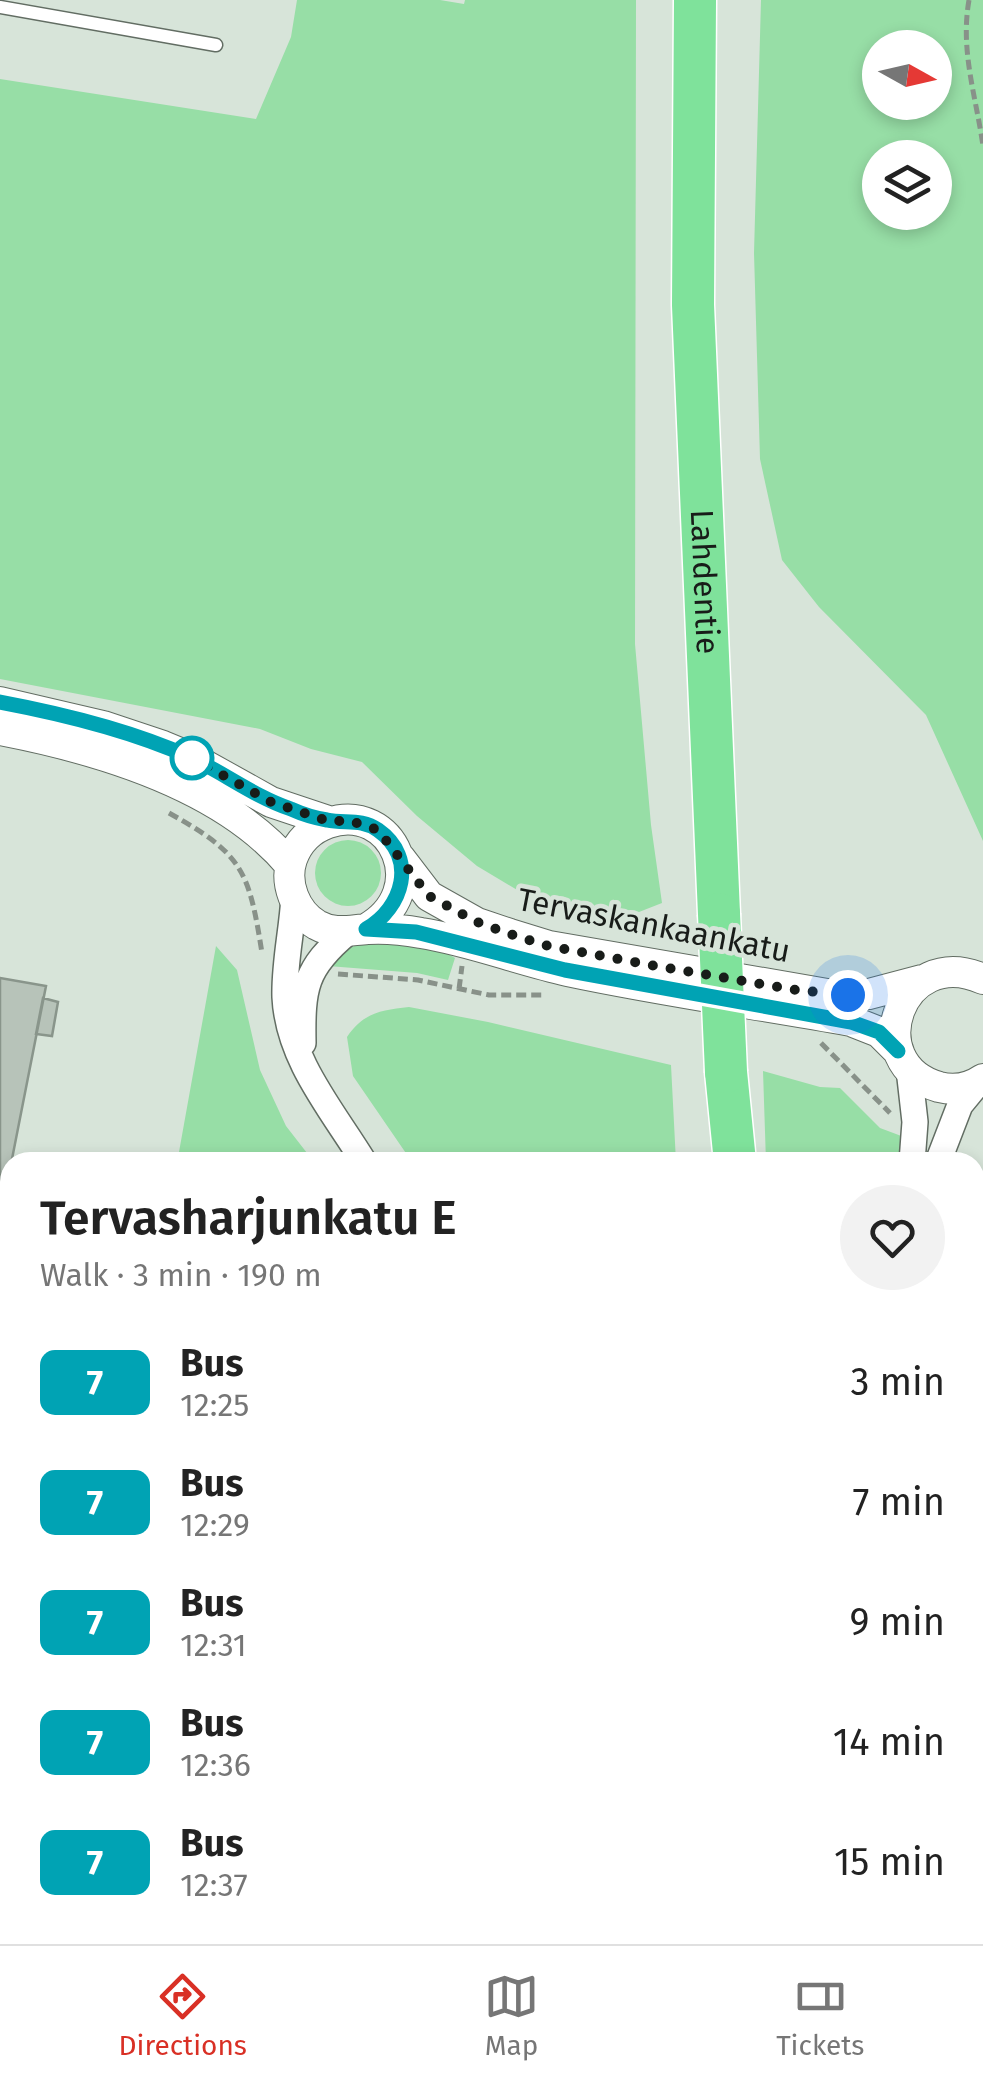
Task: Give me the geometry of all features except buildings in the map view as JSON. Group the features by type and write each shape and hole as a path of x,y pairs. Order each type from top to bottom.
{"highway":[{"name":"Lahdentie","path":"696,0 693,305 726,1072 734,1152"}],"street":[{"path":"0,702 103,726 163,746 271,802 331,822"},
{"path":"0,730 85,750 178,785 257,830 290,865"},
{"path":"310,1077 302,1042 312,967 357,931 390,912 398,899 402,870 398,856 378,830 348,820 331,822 304,838 290,865 294,897 285,994 294,1044 310,1077 358,1152"},
{"name":"Tervaskankaankatu","path":"398,856 429,896 477,922 548,946 828,994 869,994 941,972 962,972 983,980"},
{"path":"294,897 314,924 357,931"},
{"name":"Tervaskankaankatu","path":"357,931 416,932 565,970 851,1022 879,1032 926,1082 945,1089 966,1088 981,1081"},
{"path":"913,1152 916,1122 894,1031 898,1011 908,993 922,980"},
{"path":"942,1152 960,1105 981,1081"}],"lane":[{"path":"0,7 216,45"}],"path":[{"path":"969,0 968,72 983,146"},
{"path":"164,810 220,843 235,859 253,905 262,954"},
{"path":"459,989 462,966"},
{"path":"330,973 418,980 516,997 561,994"},
{"path":"808,1037 835,1054 873,1098 894,1115"}],"green space":[{"path":"297,0 440,0 464,4 465,0 636,0 635,644 662,903 616,921 586,916 524,894 477,866 417,816 362,762 311,749 260,729 0,679 0,79 256,119 291,37"},
{"path":"761,0 983,0 983,841 926,715 819,607 782,560 760,459 754,253"},
{"path":"348,840 361,842 371,850 379,860 379,886 371,896 361,904 348,906 335,904 325,896 317,886 315,873 317,860 325,850 335,842"},
{"path":"374,938 436,947 455,958 448,980 417,973 328,966 347,949"},
{"path":"216,946 237,970 260,1070 286,1126 306,1152 179,1152"},
{"path":"409,1007 488,1022 671,1065 675,1152 405,1152 353,1076 347,1037 373,1014"},
{"path":"763,1071 820,1087 840,1088 880,1128 904,1137 903,1152 766,1152"}],"bus line":[{"name":"7","path":"0,702 103,726 163,746 271,802 331,822 364,822 378,830 398,856 402,885 390,912 366,929 444,937 565,970 851,1022 879,1032 898,1051"}],"route":[{"path":"192,758 271,802 331,822 364,822 390,842 429,896 477,922 510,934 548,946 656,966 848,995"}]}
